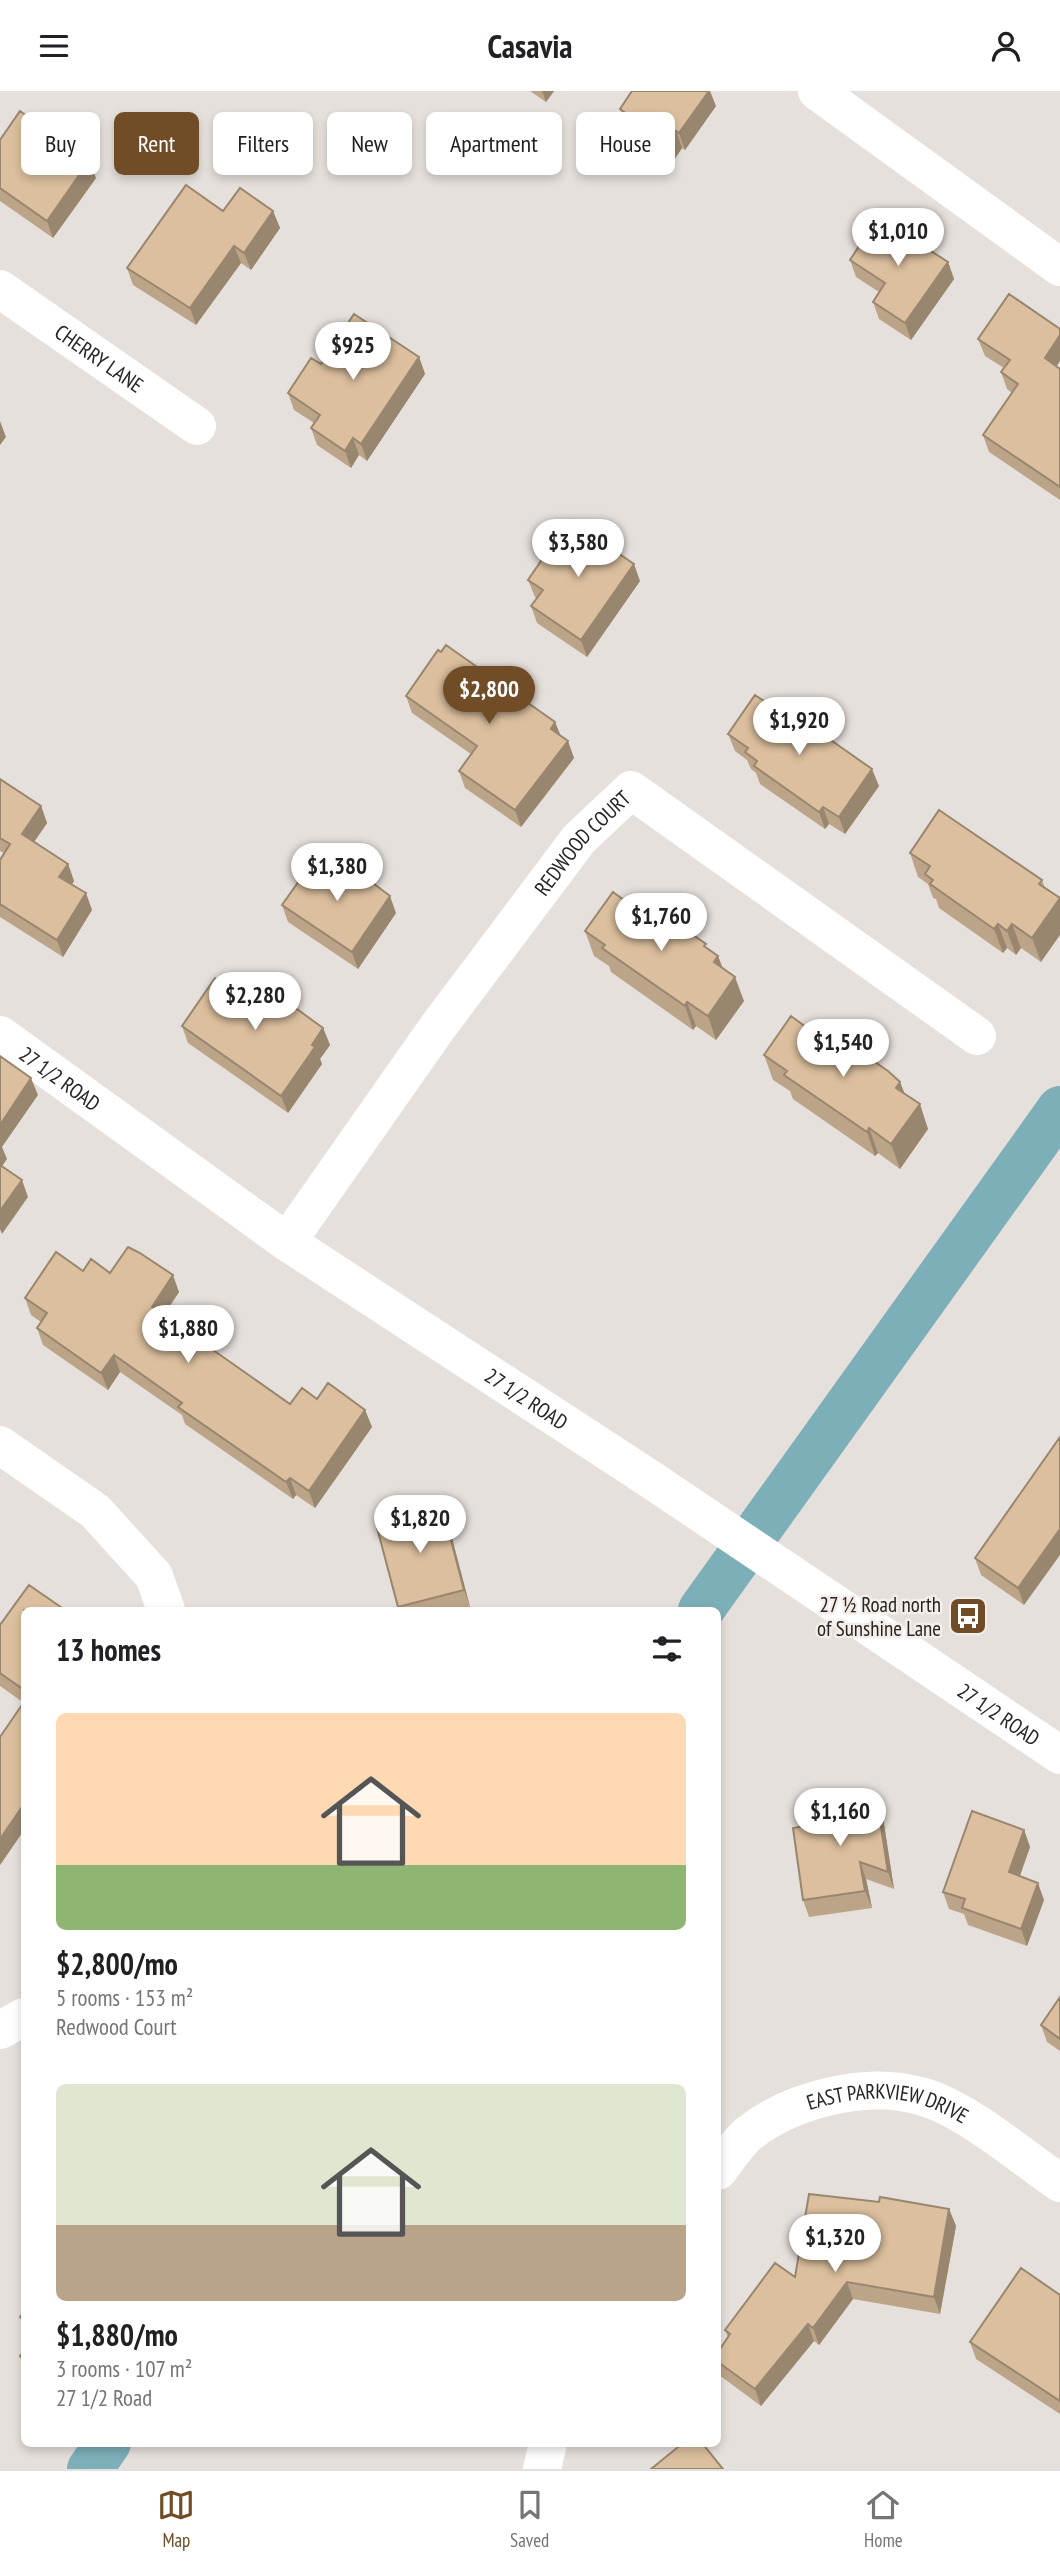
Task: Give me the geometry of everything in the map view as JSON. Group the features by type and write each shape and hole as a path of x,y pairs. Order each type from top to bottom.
{"street":[{"path":"817,91 1060,267"},
{"name":"CHERRY LANE","path":"0,289 197,426"},
{"name":"REDWOOD COURT","path":"287,1242 437,1028 579,839 631,790 977,1036"},
{"name":"27 1/2 ROAD","path":"0,1035 287,1242 1057,1746"},
{"path":"0,1445 95,1511 154,1576 165,1607"},
{"path":"0,2030 21,2019"},
{"name":"EAST PARKVIEW DRIVE","path":"721,2167 748,2134 803,2103 865,2089 921,2096 968,2119 1060,2183"},
{"path":"542,2469 547,2447"}],"building":[{"path":"632,91 709,91 679,133 675,132 675,112 624,112 620,109"},
{"path":"20,111 21,175 79,175 47,221 0,188 0,140"},
{"path":"186,185 223,211 240,188 273,211 244,253 234,246 190,308 127,268"},
{"path":"878,217 948,262 905,323 873,302 885,283 850,260"},
{"path":"1009,294 1060,329 1060,335 1045,358 1060,369 1060,487 983,435 1018,384 1001,372 1010,360 978,339"},
{"path":"354,314 419,357 361,444 353,438 345,451 311,428 320,415 288,393 311,358 321,364"},
{"path":"569,520 634,564 581,640 531,606 543,590 528,580"},
{"path":"446,645 555,722 551,729 568,741 515,810 459,771 477,746 406,696 438,650 441,652"},
{"path":"755,695 774,708 778,703 872,769 839,817 823,807 819,812 754,766 757,761 745,752 748,748 728,734"},
{"path":"0,779 41,806 22,834 68,864 59,877 86,893 57,940 0,904 0,860 10,844 0,838"},
{"path":"939,810 1042,880 1039,884 1060,898 1032,938 1012,924 1007,931 998,924 994,929 930,884 933,880 925,874 930,866 910,853"},
{"path":"341,859 390,896 352,952 282,905 311,864 328,876"},
{"path":"613,892 632,906 637,899 650,908 651,906 706,944 704,946 718,956 714,962 735,977 708,1016 687,1002 685,1006 602,948 605,945 585,931"},
{"path":"253,977 323,1028 312,1045 315,1047 281,1096 182,1026 215,978 241,995"},
{"path":"791,1016 814,1033 819,1026 831,1034 832,1032 888,1071 900,1082 896,1088 920,1104 891,1144 869,1128 867,1132 784,1075 787,1071 764,1055"},
{"path":"0,1056 31,1078 0,1125"},
{"path":"0,1165 22,1180 0,1211"},
{"path":"128,1247 173,1275 152,1307 290,1404 302,1388 317,1399 328,1383 365,1410 309,1491 290,1478 286,1482 178,1407 182,1403 114,1355 101,1373 37,1328 47,1313 25,1298 56,1252 83,1271 91,1259 110,1273"},
{"path":"1060,1437 1060,1529 1018,1588 975,1558"},
{"path":"441,1502 464,1590 398,1607 375,1520"},
{"path":"29,1585 61,1607 21,1607 21,1688 0,1673 0,1625"},
{"path":"21,1706 21,1808 0,1839 0,1737"},
{"path":"876,1794 888,1872 860,1862 865,1891 803,1900 793,1828 824,1823 821,1802"},
{"path":"972,1811 1024,1830 1009,1872 1038,1883 1021,1929 962,1908 965,1899 943,1892"},
{"path":"1060,1997 1060,2039 1041,2025"},
{"path":"809,2194 879,2202 880,2197 949,2209 934,2297 847,2282 813,2328 808,2324 755,2389 721,2364 721,2348 730,2334 725,2330 775,2263 795,2277"},
{"path":"1021,2268 1060,2295 1060,2401 970,2342"},
{"path":"678,2447 705,2447 723,2469 651,2469"}],"waterway":[{"path":"703,1607 1060,1109"},
{"path":"90,2469 105,2447"}],"place":[{"name":"27 ½ Road north of Sunshine Lane","path":"968,1616"}]}
